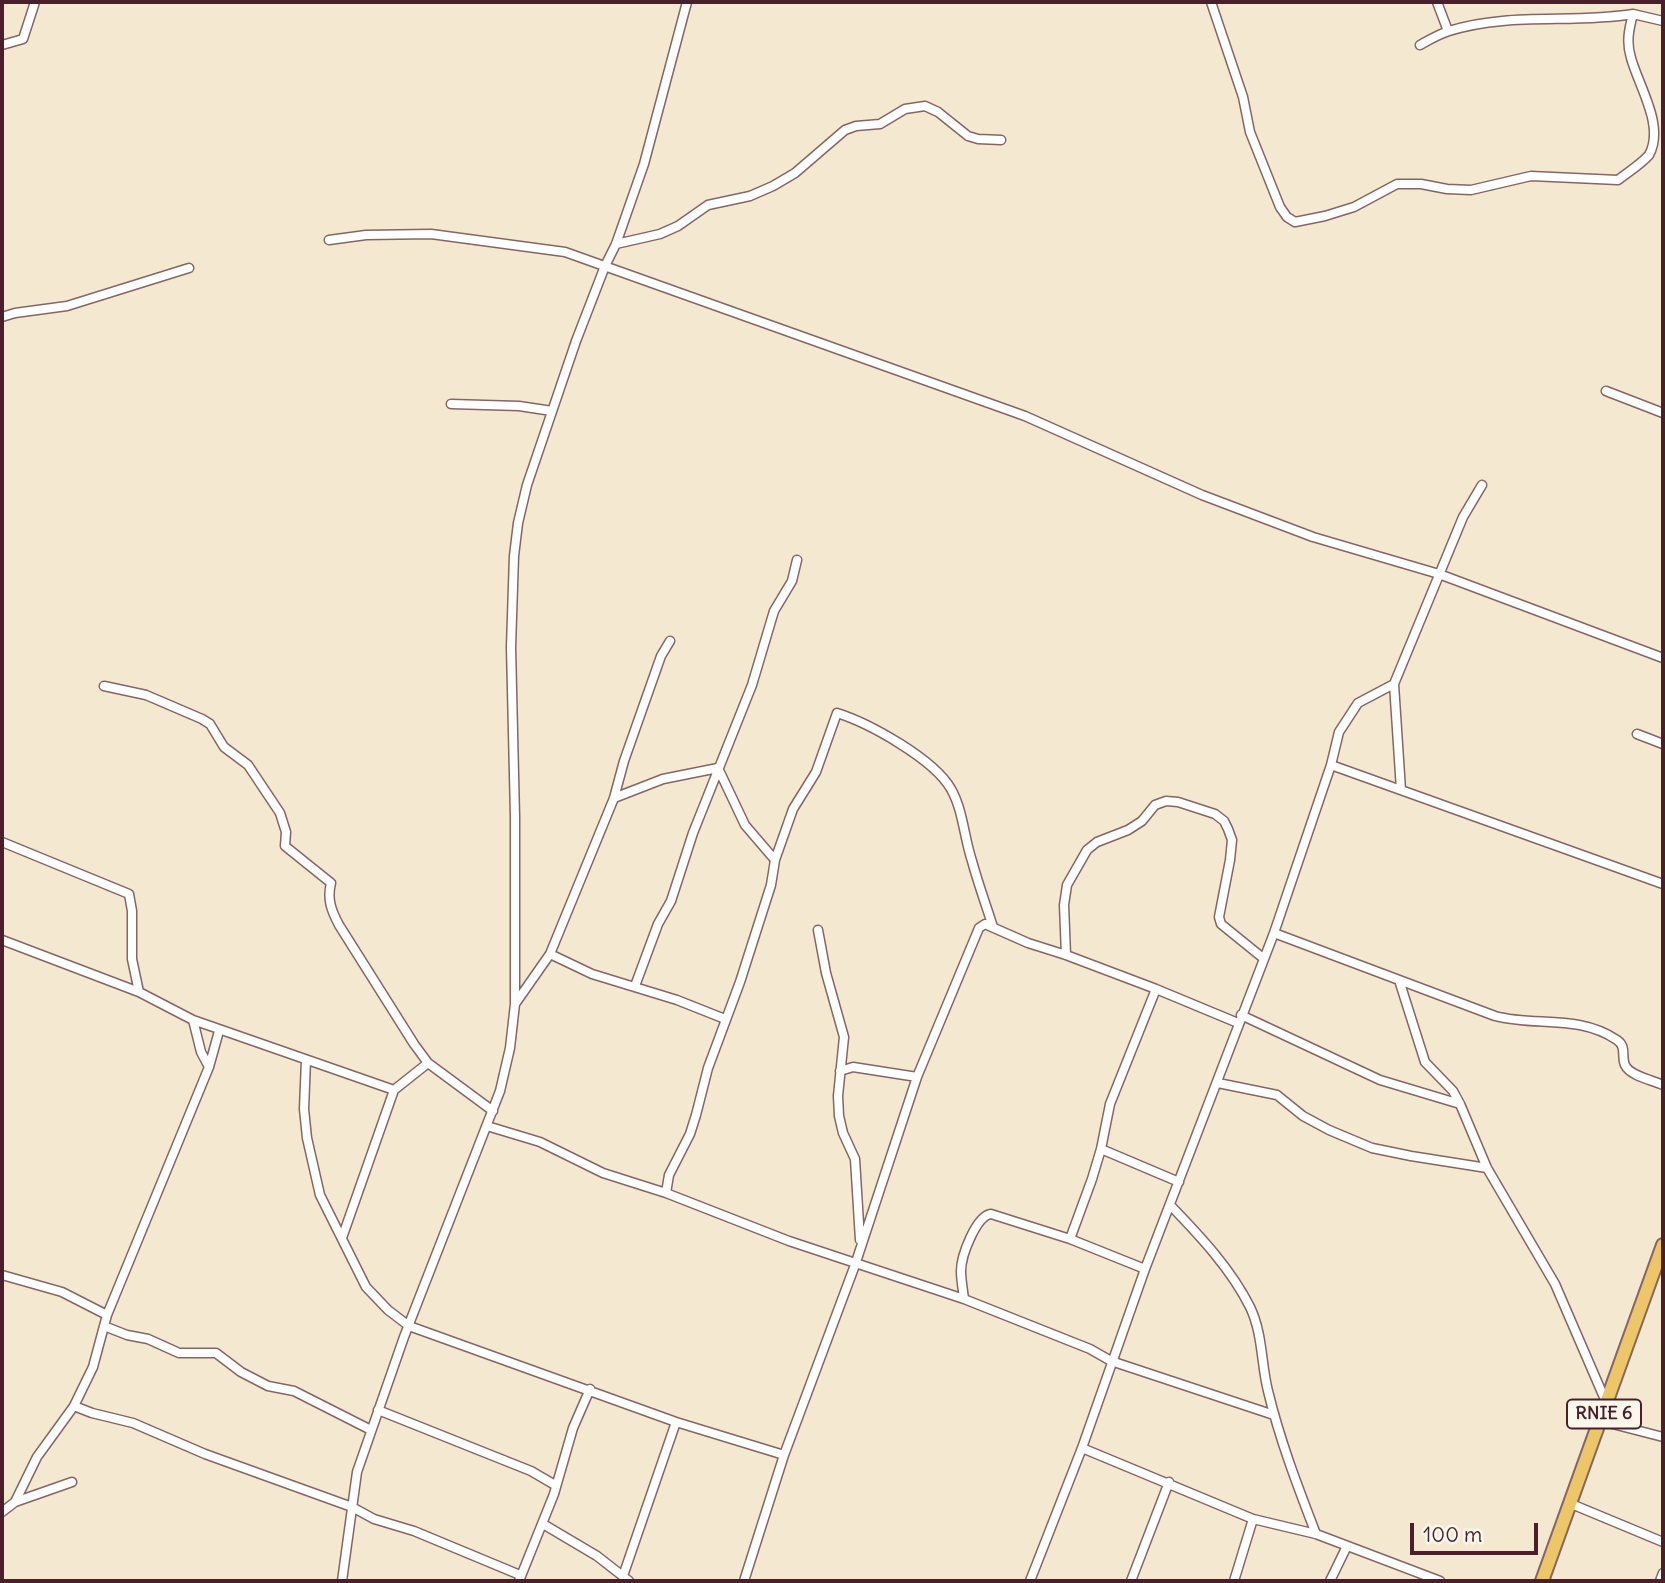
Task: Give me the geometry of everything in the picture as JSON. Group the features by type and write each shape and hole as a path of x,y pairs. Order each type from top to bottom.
{"main road":[{"name":"RNIE 6","path":"1542,1581 1663,1245"}],"street":[{"path":"2,45 23,39 35,2"},
{"path":"342,1581 357,1472 377,1410 493,1111 510,1048 514,1004 515,817 511,657 514,556 527,485 644,164 687,2"},
{"path":"1211,2 1243,97 1250,132 1280,207 1287,217 1295,222 1354,207 1397,184 1471,190 1531,176 1618,180 1649,155 1658,133 1658,120 1630,57 1628,34 1633,14"},
{"path":"1437,2 1448,31"},
{"path":"1420,44 1448,31 1521,19 1608,18 1633,14 1663,21"},
{"path":"616,244 660,234 678,226 708,205 750,197 795,173 845,130 880,124 905,109 925,106 968,136 978,139 1002,139"},
{"path":"329,240 366,235 431,234 565,252 1025,416 1202,495 1313,537 1439,575 1663,658"},
{"path":"2,317 66,306 189,268"},
{"path":"1606,391 1663,413"},
{"path":"451,404 519,406 552,411"},
{"path":"1401,790 1394,684 1463,517 1482,485"},
{"path":"635,986 658,924 671,901 718,768 752,685 774,611 792,581 797,559"},
{"path":"514,1004 550,954 614,799 624,761 661,656 670,641"},
{"path":"1030,1581 1082,1448 1145,1269 1218,1083 1263,958 1275,933 1331,765 1339,732 1358,704 1394,684"},
{"path":"104,686 146,695 202,719 210,724 225,747 248,765 280,813 286,832 285,846 331,883 329,904 345,936 428,1063 493,1111"},
{"path":"666,1193 670,1175 690,1134 708,1068 748,958 771,885 775,860 793,809 816,772 837,713 854,718 919,756 940,774 950,787 958,803 971,861 993,927"},
{"path":"1637,734 1663,744"},
{"path":"1331,765 1663,884"},
{"path":"614,799 663,779 718,768"},
{"path":"718,768 746,825 775,860"},
{"path":"1066,955 1064,905 1068,885 1087,850 1097,842 1142,821 1156,805 1166,801 1193,806 1215,814 1224,821 1231,840 1219,917 1221,924 1263,958"},
{"path":"2,842 129,894 132,911 132,959 139,992"},
{"path":"744,1581 784,1455 855,1265 917,1077 979,928 985,924 1028,943 1240,1019 1380,1080 1460,1104"},
{"path":"818,930 826,973 844,1037 839,1116 843,1133 855,1159 860,1246"},
{"path":"1275,933 1508,1019 1579,1024 1618,1041 1623,1046 1625,1064 1631,1072 1663,1085"},
{"path":"2,940 139,992 219,1031 394,1090"},
{"path":"550,954 592,974 635,986 725,1019"},
{"path":"1399,980 1425,1062 1453,1091 1460,1104 1487,1168 1555,1284 1607,1404"},
{"path":"1070,1239 1101,1149 1110,1104 1156,989"},
{"path":"193,1020 201,1052 209,1067"},
{"path":"15,1502 48,1439 74,1406 93,1367 107,1315 209,1067 219,1031"},
{"path":"306,1060 304,1109 313,1171 328,1215 366,1287 388,1310 409,1326 676,1422 784,1455"},
{"path":"342,1238 394,1090 428,1063"},
{"path":"840,1071 853,1067 917,1077"},
{"path":"1218,1083 1277,1095 1303,1116 1372,1147 1487,1168"},
{"path":"486,1126 540,1142 603,1172 666,1193 855,1265 964,1299 1090,1349 1111,1361 1274,1415"},
{"path":"1101,1149 1179,1182"},
{"path":"1171,1206 1202,1238 1250,1308 1257,1325 1262,1369 1289,1467 1316,1534"},
{"path":"964,1299 961,1270 963,1257 979,1221 986,1214 1070,1239 1145,1269"},
{"path":"2,1275 62,1292 107,1315"},
{"path":"104,1326 127,1335 148,1339 180,1353 216,1353 241,1372 268,1386 294,1391 371,1430"},
{"path":"74,1406 132,1423 205,1454 352,1507 374,1519 414,1531 520,1578 543,1524 573,1427 590,1389"},
{"path":"377,1410 531,1471 555,1485"},
{"path":"1601,1421 1663,1437"},
{"path":"543,1524 597,1556 626,1579 676,1422"},
{"path":"1082,1448 1253,1519 1316,1534 1436,1581"},
{"path":"2,1512 15,1502 72,1482"},
{"path":"1131,1581 1169,1482"},
{"path":"1569,1503 1663,1542"},
{"path":"1234,1581 1253,1519"},
{"path":"1330,1581 1347,1546"},
{"path":"1660,1581 1663,1573"}]}
